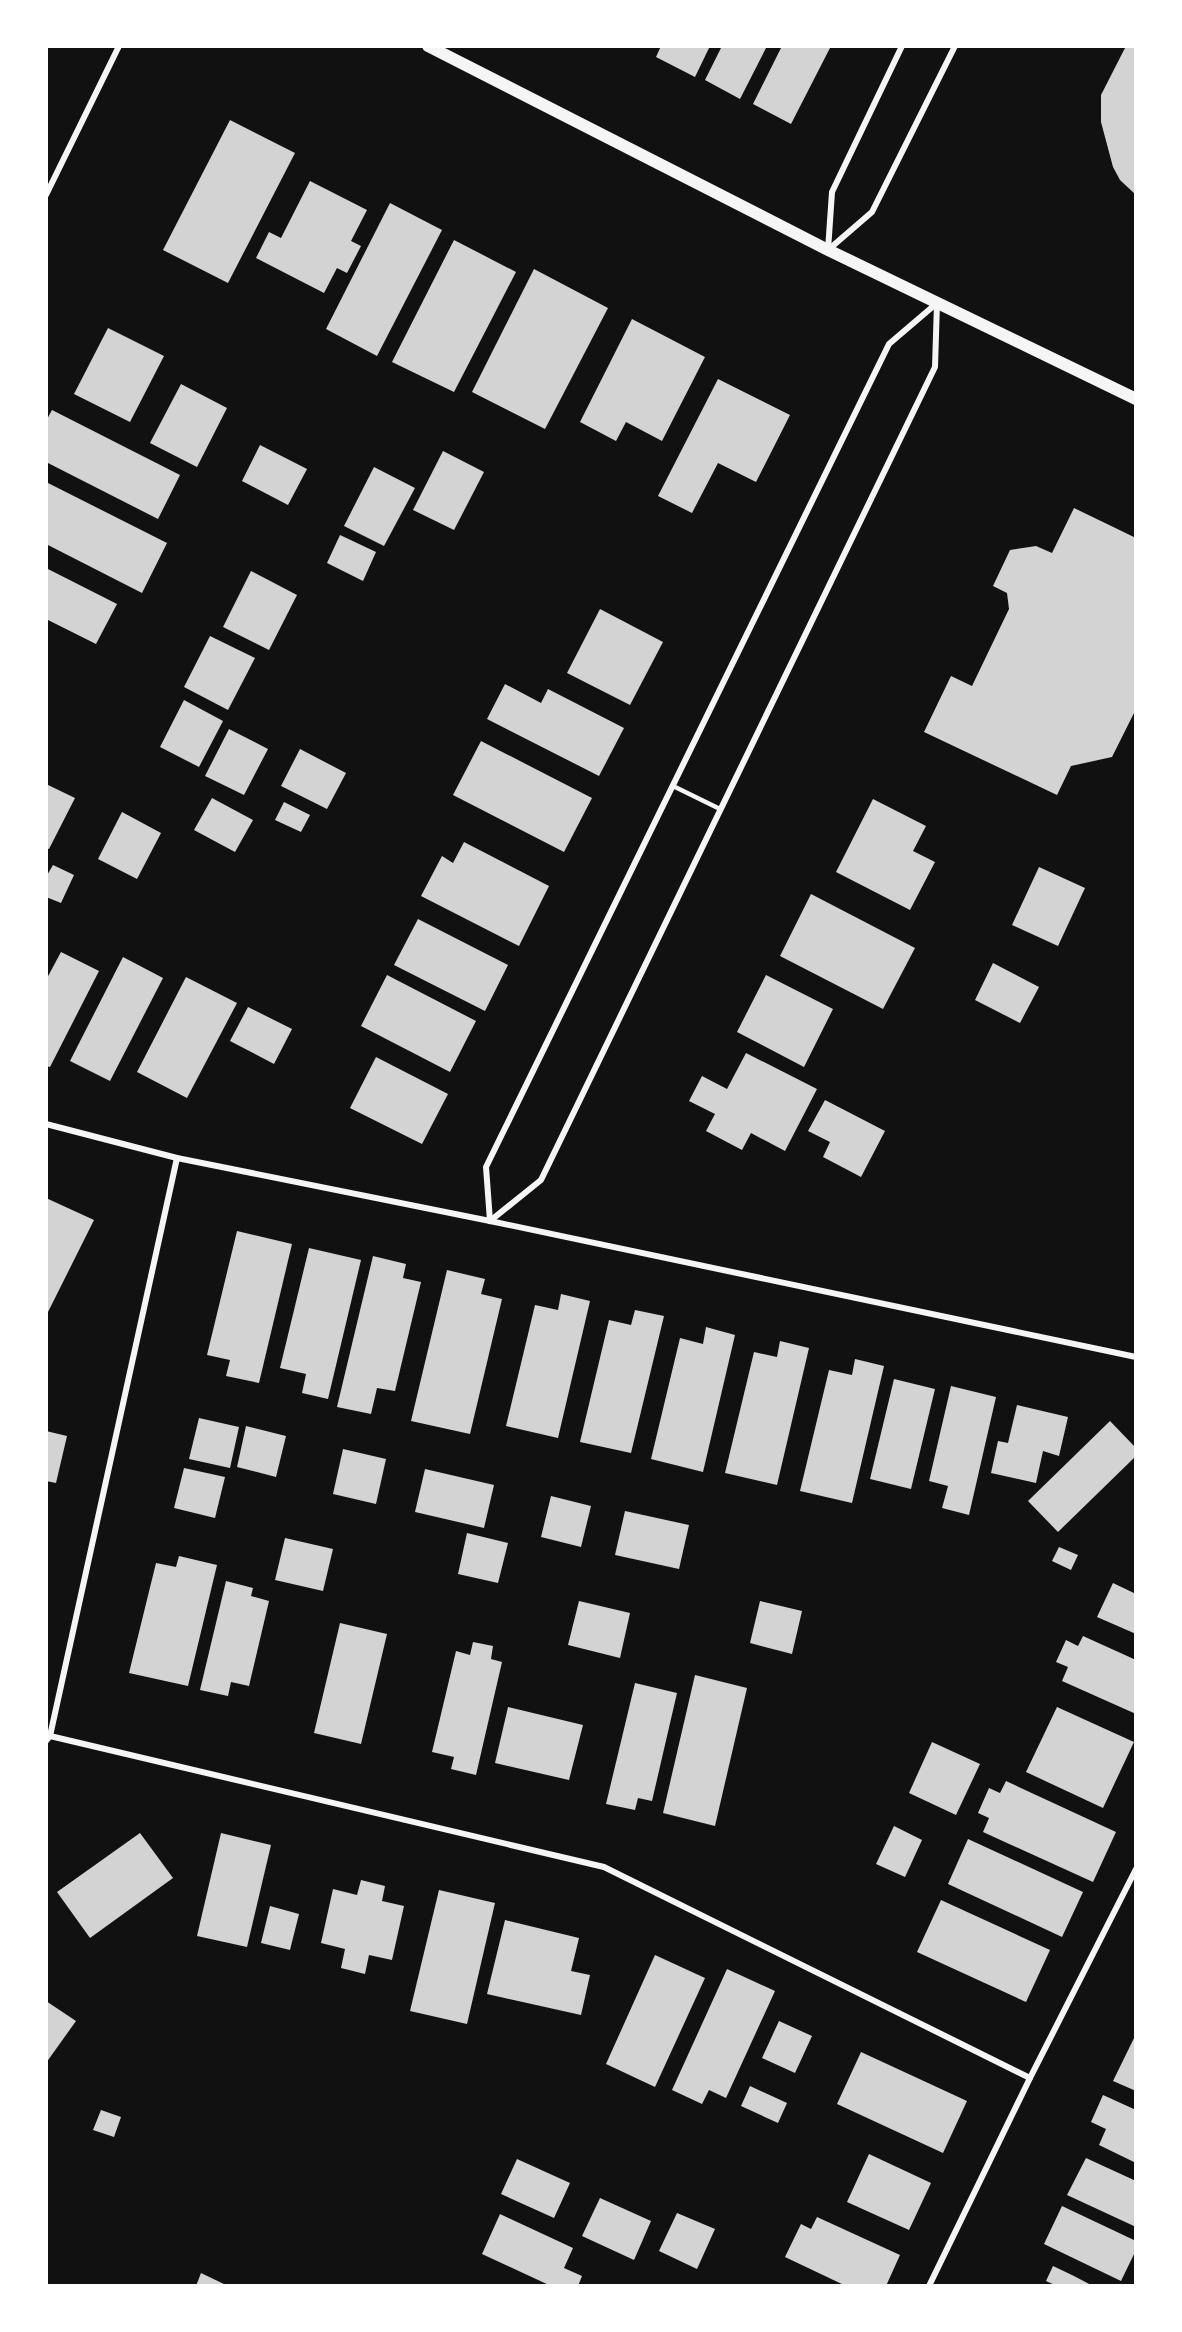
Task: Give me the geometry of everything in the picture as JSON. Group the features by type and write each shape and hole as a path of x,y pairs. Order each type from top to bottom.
{"main road":[{"path":"428,46 828,250 1136,399"}],"street":[{"path":"46,195 120,46"},
{"path":"828,250 832,192 902,46"},
{"path":"828,250 872,212 955,46"},
{"path":"490,1221 486,1167 889,344 937,302"},
{"path":"490,1221 541,1180 936,363 937,302"},
{"path":"46,1124 177,1158 490,1221 1136,1358"},
{"path":"177,1158 48,1738 604,1867 1030,2079"},
{"path":"929,2286 1136,1869"}],"lane":[{"path":"673,786 720,809"}],"building":[{"path":"661,46 710,46 695,77 656,57"},
{"path":"722,46 767,46 740,99 705,80"},
{"path":"782,46 831,46 791,124 753,104"},
{"path":"1126,46 1136,46 1136,195 1120,180 1113,167 1101,122 1101,95"},
{"path":"230,120 295,153 228,283 163,250"},
{"path":"310,181 367,210 351,241 361,246 347,273 337,268 324,293 256,258 269,232 281,238"},
{"path":"390,203 442,230 377,356 326,329"},
{"path":"454,240 516,272 454,392 392,362"},
{"path":"534,269 608,308 545,429 472,392"},
{"path":"632,319 705,357 662,441 626,422 616,441 580,422"},
{"path":"108,328 164,356 130,422 74,394"},
{"path":"718,379 790,415 756,482 718,463 692,513 658,496"},
{"path":"181,384 227,408 197,467 150,443"},
{"path":"52,410 180,475 158,519 46,462 46,421"},
{"path":"260,445 307,469 288,505 242,481"},
{"path":"443,451 484,472 454,530 413,510"},
{"path":"374,467 415,488 384,546 344,526"},
{"path":"46,482 167,543 142,593 46,544"},
{"path":"1074,508 1136,538 1136,709 1112,757 1071,766 1057,795 924,732 951,676 972,686 1009,609 1007,593 993,586 1010,550 1036,546 1052,553"},
{"path":"340,535 376,552 363,581 327,563"},
{"path":"46,568 117,604 96,644 46,619"},
{"path":"251,571 297,595 269,650 223,627"},
{"path":"600,609 663,642 630,705 567,673"},
{"path":"210,636 255,658 228,710 184,687"},
{"path":"505,684 541,703 548,689 624,728 599,776 487,719"},
{"path":"184,700 223,721 199,767 160,747"},
{"path":"229,729 268,749 244,795 205,776"},
{"path":"481,741 592,798 564,852 453,795"},
{"path":"300,749 346,773 327,809 281,786"},
{"path":"46,784 75,798 49,849 46,848"},
{"path":"212,798 253,820 235,852 194,830"},
{"path":"873,799 926,826 913,851 935,862 910,910 836,872"},
{"path":"284,802 310,815 301,832 275,820"},
{"path":"122,812 161,833 137,879 98,859"},
{"path":"464,842 549,886 519,946 421,896 442,856 453,863"},
{"path":"53,865 74,875 61,903 46,897 46,877"},
{"path":"1039,867 1085,888 1058,946 1012,925"},
{"path":"811,894 915,948 883,1009 780,956"},
{"path":"418,919 508,965 485,1011 394,965"},
{"path":"61,952 99,971 50,1067 46,1066 46,980"},
{"path":"123,957 163,978 110,1081 70,1061"},
{"path":"993,963 1039,987 1020,1023 975,1000"},
{"path":"387,975 476,1021 450,1072 361,1026"},
{"path":"766,975 833,1009 804,1067 737,1032"},
{"path":"186,977 237,1003 187,1098 137,1072"},
{"path":"248,1007 292,1029 274,1064 230,1041"},
{"path":"746,1053 817,1089 785,1151 751,1133 742,1150 706,1131 715,1114 689,1101 702,1076 727,1089"},
{"path":"376,1057 448,1094 422,1144 350,1108"},
{"path":"825,1100 885,1131 861,1177 823,1157 830,1142 808,1131"},
{"path":"46,1198 94,1220 46,1316"},
{"path":"237,1231 292,1244 259,1383 226,1376 230,1360 207,1355"},
{"path":"309,1248 361,1260 328,1399 302,1393 306,1374 280,1368"},
{"path":"373,1256 406,1264 403,1278 421,1282 395,1391 377,1388 371,1414 337,1407"},
{"path":"447,1270 485,1279 481,1294 502,1299 470,1434 411,1421"},
{"path":"561,1294 590,1301 558,1438 506,1426 535,1305 558,1310"},
{"path":"635,1310 664,1316 631,1453 580,1442 609,1320 631,1325"},
{"path":"706,1327 735,1335 703,1472 651,1459 680,1338 703,1344"},
{"path":"780,1341 809,1348 777,1485 725,1473 754,1352 777,1357"},
{"path":"855,1359 884,1366 852,1503 800,1491 829,1370 852,1375"},
{"path":"894,1379 935,1389 911,1489 870,1479"},
{"path":"951,1386 996,1397 969,1515 942,1508 948,1486 929,1481"},
{"path":"1017,1405 1068,1417 1059,1456 1043,1451 1036,1483 991,1473 998,1441 1008,1443"},
{"path":"199,1418 239,1427 230,1468 189,1459"},
{"path":"1110,1421 1136,1448 1136,1456 1058,1532 1028,1501"},
{"path":"246,1426 286,1436 276,1477 237,1467"},
{"path":"46,1431 67,1436 56,1483 46,1481"},
{"path":"343,1449 386,1459 376,1504 333,1494"},
{"path":"184,1468 225,1477 215,1518 174,1508"},
{"path":"425,1469 494,1485 484,1528 415,1512"},
{"path":"551,1496 591,1506 581,1547 541,1537"},
{"path":"625,1511 689,1525 679,1569 615,1555"},
{"path":"467,1533 508,1543 498,1583 458,1574"},
{"path":"285,1538 333,1549 323,1591 275,1580"},
{"path":"1059,1547 1078,1555 1071,1570 1052,1561"},
{"path":"179,1556 217,1565 188,1686 129,1673 156,1563 176,1567"},
{"path":"226,1581 253,1588 251,1596 269,1601 249,1686 231,1682 228,1696 200,1690"},
{"path":"1113,1583 1136,1594 1136,1634 1097,1617"},
{"path":"579,1601 630,1613 620,1658 568,1645"},
{"path":"760,1601 802,1611 792,1654 750,1643"},
{"path":"340,1623 387,1634 361,1744 314,1733"},
{"path":"1083,1636 1136,1660 1136,1714 1062,1681 1068,1667 1056,1662 1066,1640 1078,1646"},
{"path":"473,1642 493,1646 491,1659 502,1662 476,1775 451,1769 454,1757 432,1752 456,1651 470,1655"},
{"path":"695,1675 747,1688 715,1826 663,1813"},
{"path":"635,1683 677,1693 652,1801 638,1798 635,1810 606,1804"},
{"path":"508,1707 583,1725 569,1780 495,1763"},
{"path":"1057,1707 1134,1742 1103,1808 1026,1772"},
{"path":"932,1742 980,1764 956,1815 909,1793"},
{"path":"1006,1781 1116,1832 1093,1882 983,1832 989,1818 978,1813 989,1788 1000,1793"},
{"path":"894,1826 922,1840 905,1877 876,1864"},
{"path":"140,1833 173,1878 90,1938 57,1892"},
{"path":"221,1833 271,1845 247,1947 197,1936"},
{"path":"968,1839 1083,1892 1062,1937 948,1884"},
{"path":"361,1880 385,1886 382,1901 404,1906 392,1960 369,1955 365,1974 341,1968 345,1949 321,1943 333,1889 357,1895"},
{"path":"439,1890 495,1903 467,2024 410,2011"},
{"path":"941,1900 1050,1950 1026,2002 917,1952"},
{"path":"270,1906 299,1914 290,1950 261,1943"},
{"path":"505,1920 579,1938 571,1971 590,1975 581,2015 487,1994"},
{"path":"655,1955 705,1978 655,2087 606,2064"},
{"path":"727,1969 775,1991 726,2098 709,2090 702,2104 672,2090"},
{"path":"46,2001 76,2021 46,2063"},
{"path":"779,2021 812,2036 795,2073 762,2058"},
{"path":"1136,2034 1136,2091 1113,2081"},
{"path":"861,2052 967,2101 943,2153 837,2104"},
{"path":"750,2086 787,2103 778,2123 741,2106"},
{"path":"1103,2095 1136,2110 1136,2163 1099,2145 1106,2129 1091,2122"},
{"path":"101,2110 121,2117 114,2137 93,2130"},
{"path":"869,2154 931,2183 909,2230 847,2202"},
{"path":"1086,2158 1136,2181 1136,2227 1067,2195"},
{"path":"517,2159 570,2183 554,2218 501,2194"},
{"path":"600,2198 651,2221 634,2260 582,2236"},
{"path":"1062,2206 1136,2241 1136,2250 1121,2281 1044,2244"},
{"path":"677,2213 715,2229 697,2269 659,2251"},
{"path":"500,2214 573,2248 564,2268 582,2276 578,2286 551,2286 482,2254"},
{"path":"817,2217 900,2255 886,2286 846,2286 785,2257 801,2224 811,2229"},
{"path":"1053,2266 1093,2286 1057,2286 1046,2281"},
{"path":"201,2273 228,2286 196,2286"}]}
